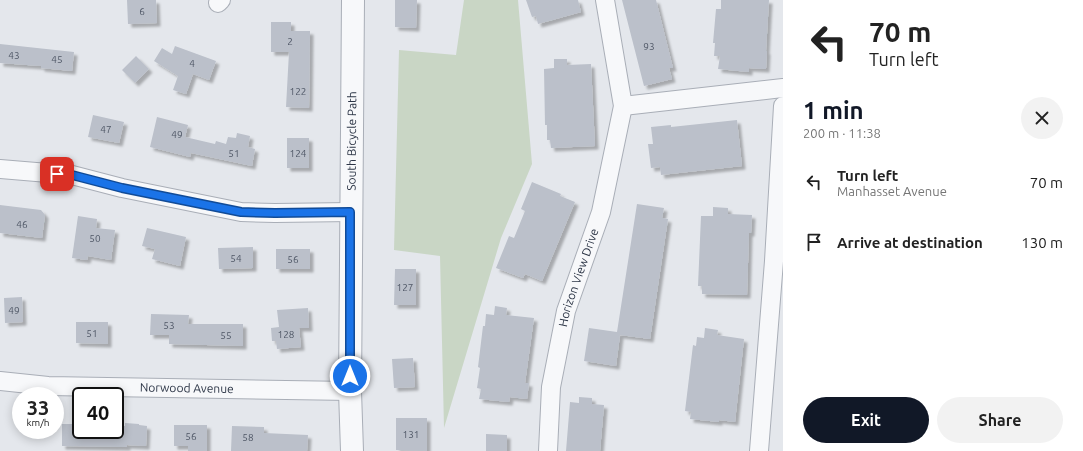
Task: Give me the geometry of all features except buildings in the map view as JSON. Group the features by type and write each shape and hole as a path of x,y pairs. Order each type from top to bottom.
{"street":[{"name":"South Bicycle Path","path":"352,0 350,212 350,391 352,451"},
{"name":"Horizon View Drive","path":"548,451 551,387 566,311 601,212 623,106 605,0"},
{"path":"623,106 783,88"},
{"path":"759,451 774,261 783,106"},
{"path":"0,169 72,175 122,188 241,212 350,212"},
{"name":"Norwood Avenue","path":"0,381 48,386 350,391"}],"green space":[{"path":"464,0 518,0 532,164 501,238 444,428 440,256 394,250 399,50 456,55"}],"route":[{"path":"57,174 72,175 122,188 241,212 350,212 350,376"}]}
